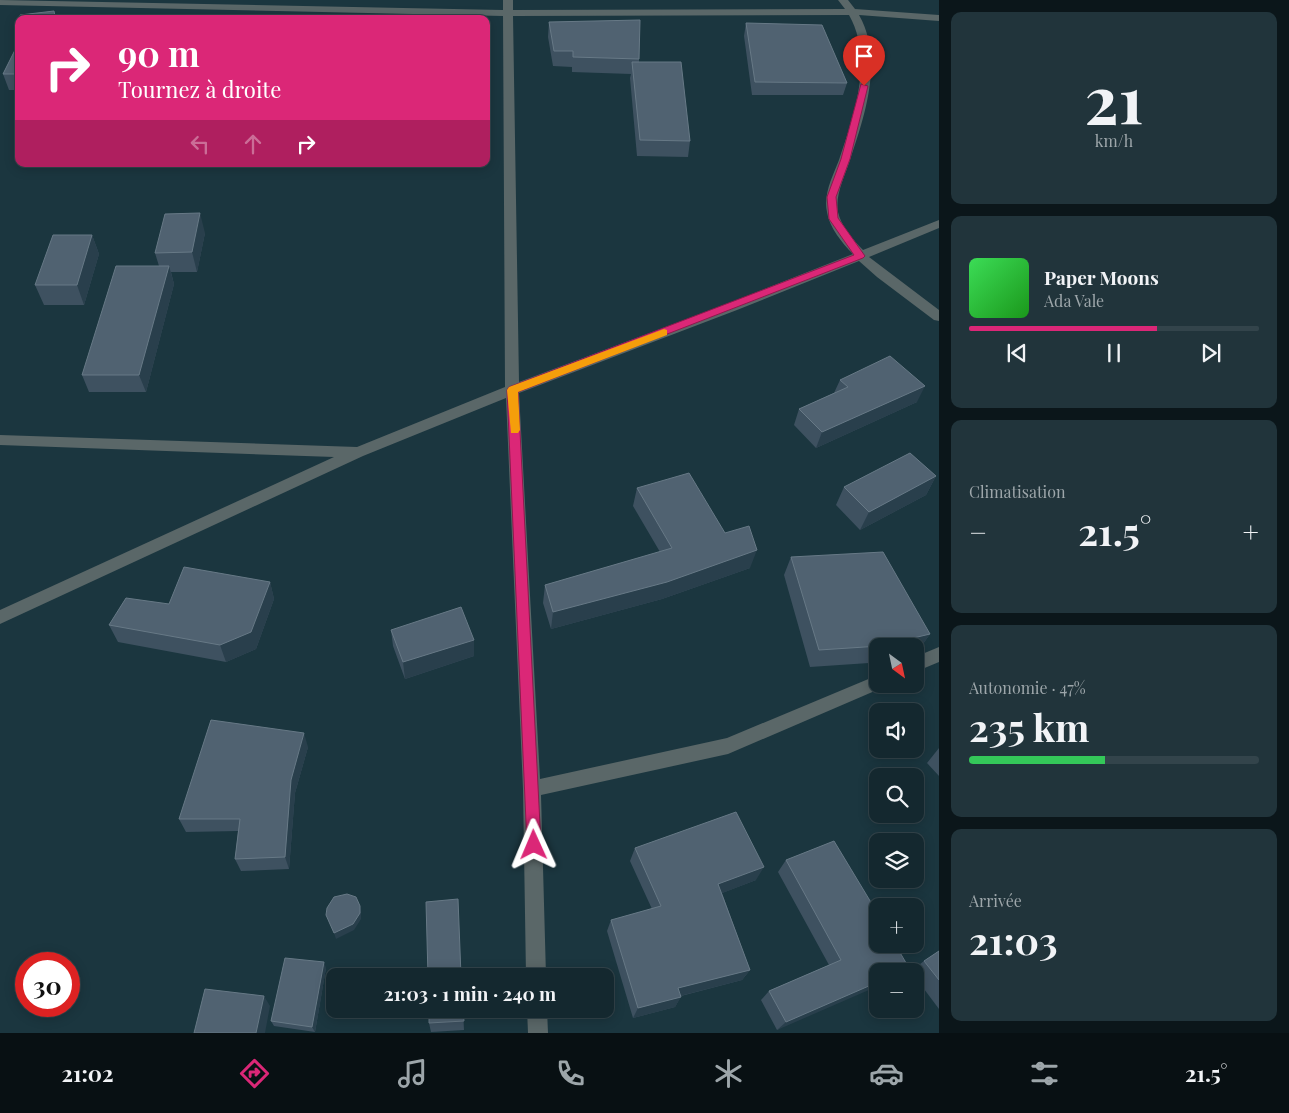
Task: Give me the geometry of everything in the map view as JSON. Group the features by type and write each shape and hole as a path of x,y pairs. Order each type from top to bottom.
{"street":[{"path":"508,0 512,390 532,789 536,968"},
{"path":"843,0 853,12 866,46 864,86 845,159 832,197 834,219 860,256 939,317"},
{"path":"0,2 508,13 853,12 939,18"},
{"path":"0,617 358,452 939,224"},
{"path":"0,440 358,452"},
{"path":"924,661 939,654"},
{"path":"532,789 728,746 869,686"},
{"path":"537,1018 538,1033"}],"building":[{"path":"54,11 55,15 20,15"},
{"path":"640,20 639,59 573,57 573,51 554,51 549,22"},
{"path":"746,23 822,25 847,83 755,82"},
{"path":"15,50 15,74 3,74"},
{"path":"632,62 681,62 690,141 640,140"},
{"path":"200,213 192,252 155,253 165,214"},
{"path":"53,235 92,235 77,285 35,285"},
{"path":"116,266 169,266 139,375 82,375"},
{"path":"890,356 925,386 822,432 799,409 848,387 840,380"},
{"path":"910,453 936,476 869,512 844,487"},
{"path":"689,473 725,533 749,526 757,550 667,582 553,612 545,585 672,548 637,488"},
{"path":"883,552 930,634 913,638 869,638 869,647 819,650 791,557"},
{"path":"184,567 270,582 251,632 220,645 109,625 126,598 169,604"},
{"path":"461,607 474,640 403,662 391,630"},
{"path":"211,720 304,733 291,780 285,857 235,859 240,819 179,819"},
{"path":"736,812 764,867 718,884 750,970 678,988 681,997 638,1008 611,920 661,906 635,848"},
{"path":"834,841 869,899 869,953 900,953 906,963 869,963 869,986 786,1022 769,991 841,960 786,860"},
{"path":"347,894 356,897 360,906 360,913 353,924 334,933 326,915 327,908 334,897"},
{"path":"458,899 461,968 428,968 426,902"},
{"path":"939,951 939,980 924,961"},
{"path":"285,958 324,962 312,1027 271,1021"},
{"path":"205,989 264,996 256,1033 194,1033"},
{"path":"429,1018 464,1018 464,1021 429,1023"}],"slow traffic":[{"path":"515,430 512,390 664,333"}],"route":[{"path":"534,845 512,390 732,307 860,256 834,219 832,197 845,159 864,86"}]}
